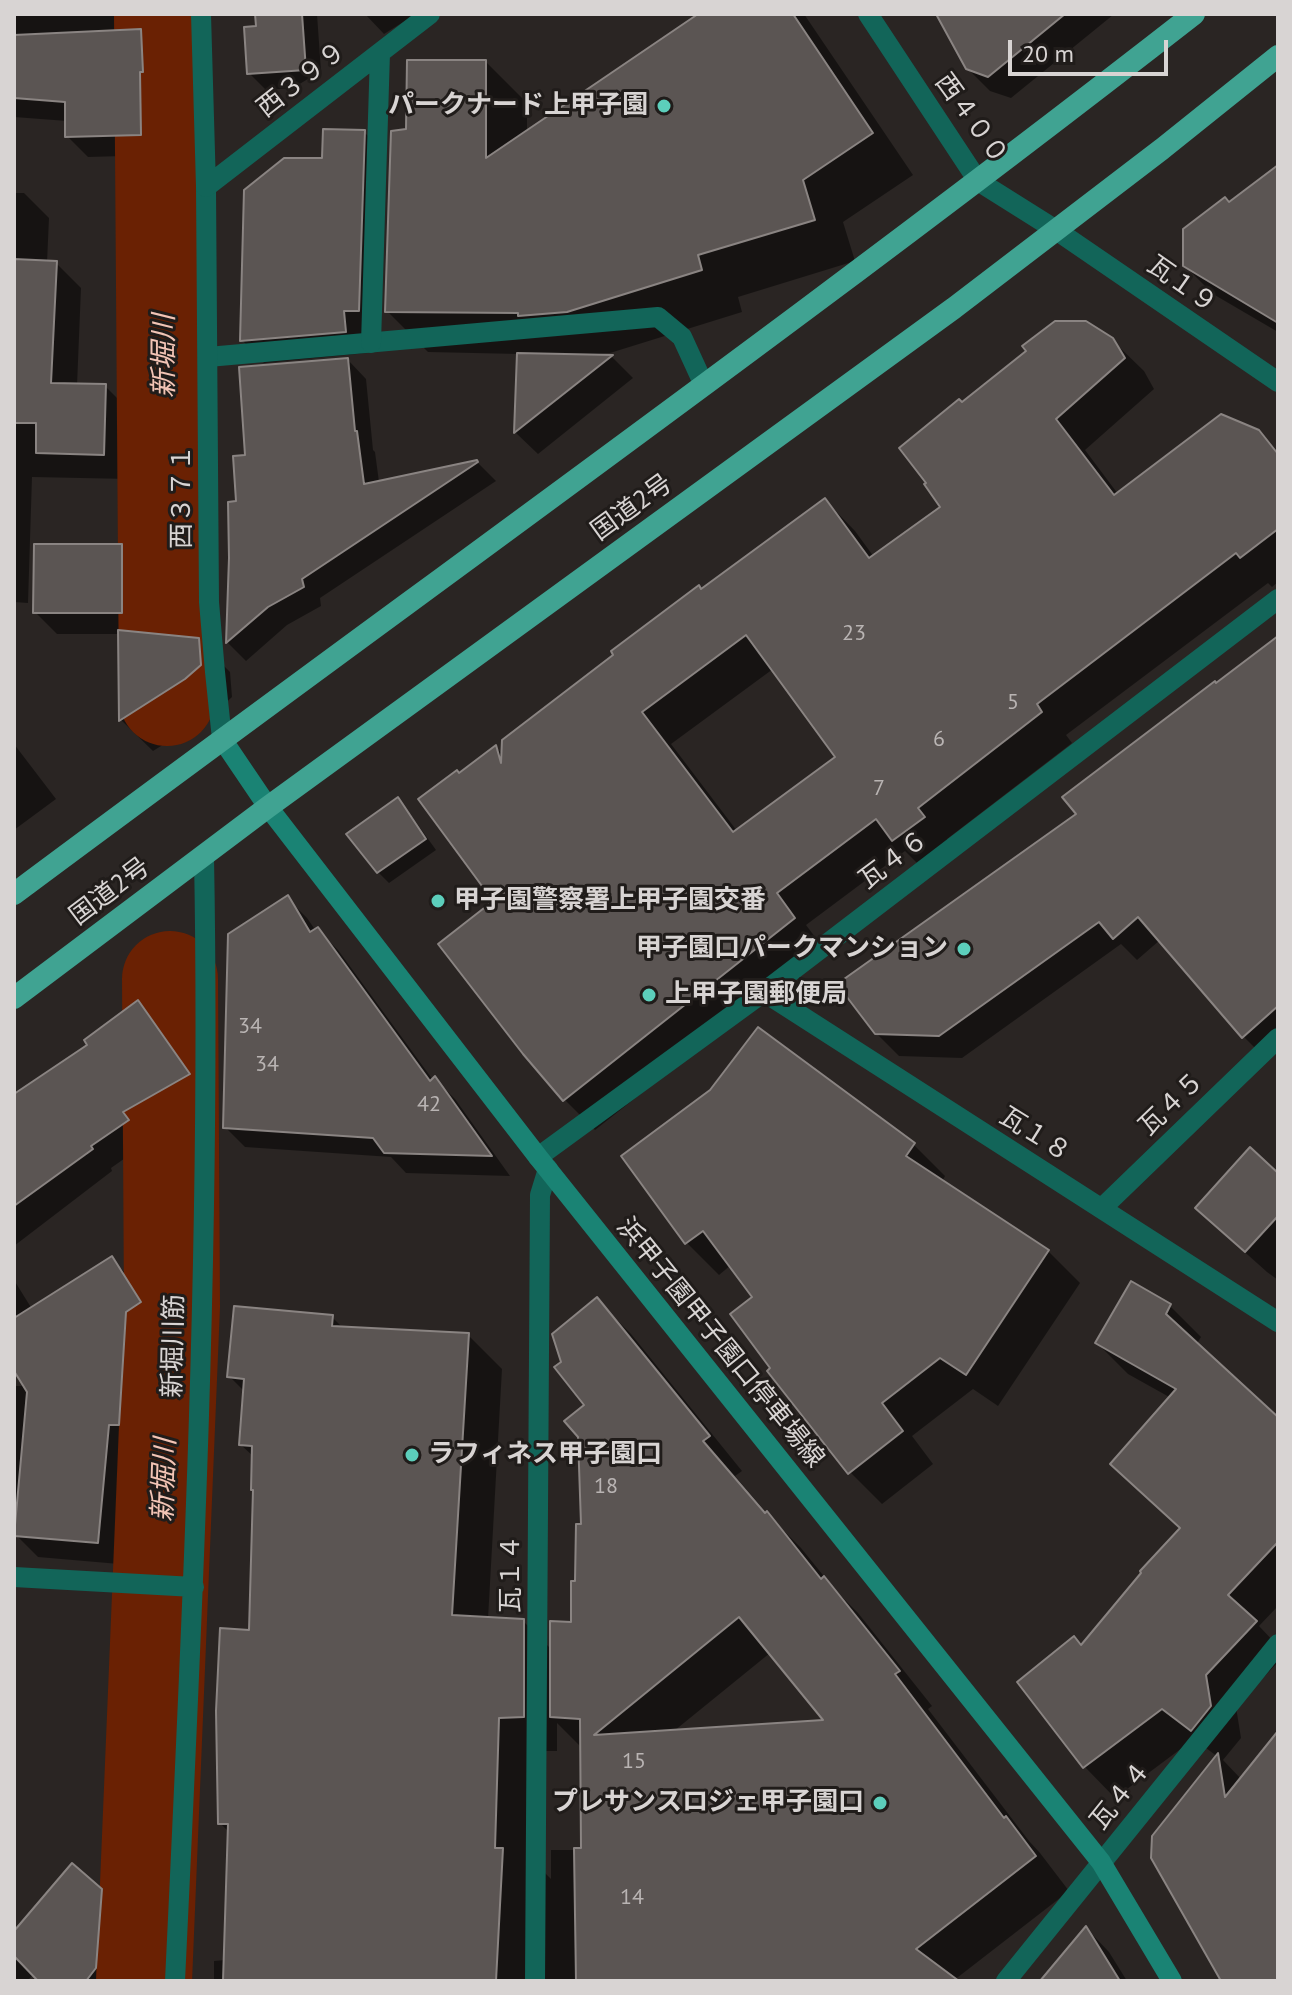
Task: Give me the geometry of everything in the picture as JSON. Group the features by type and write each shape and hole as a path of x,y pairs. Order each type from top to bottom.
{"highway":[{"path":"14,894 978,181 1194,14"},
{"name":"国道2号","path":"14,998 268,807 954,308 1278,56"}],"main road":[{"name":"浜甲子園甲子園口停車場線","path":"222,739 268,807 543,1163 1101,1862 1172,1981"}],"street":[{"name":"西３７１","path":"201,14 206,187 209,602 222,739"},
{"name":"西３９９","path":"206,187 430,14"},
{"name":"西４００","path":"868,14 978,181 1056,230"},
{"path":"371,343 380,53"},
{"name":"瓦１９","path":"1056,230 1278,382"},
{"path":"208,357 658,317 682,337 704,385"},
{"name":"瓦４６","path":"543,1163 1278,599"},
{"name":"新堀川筋","path":"175,1981 185,1586 205,1128 204,857"},
{"name":"瓦１８","path":"764,992 1278,1322"},
{"name":"瓦４５","path":"1102,1208 1278,1038"},
{"name":"瓦１４","path":"535,1981 540,1195 543,1163"},
{"path":"14,1577 185,1586"},
{"name":"瓦４４","path":"1006,1981 1278,1644"}],"building":[{"path":"255,14 302,14 306,70 247,74 244,27 256,26"},
{"path":"698,14 793,14 873,133 803,180 815,220 698,255 702,270 567,312 518,316 518,313 385,312 391,131 406,129 407,60 486,60 486,158"},
{"path":"936,14 1065,14 988,77 966,69"},
{"path":"141,29 141,135 65,137 65,102 14,98 14,35"},
{"path":"323,129 365,130 359,311 344,311 346,332 240,341 244,190 284,158 322,158"},
{"path":"1278,165 1278,323 1183,266 1183,229 1225,197 1229,202"},
{"path":"14,259 57,261 51,383 106,384 104,455 36,453 36,423 14,423"},
{"path":"1055,321 1086,321 1113,338 1125,358 1056,419 1114,495 1221,414 1259,430 1278,454 1278,529 1240,558 1236,553 1037,704 1042,712 918,808 925,817 892,841 876,819 777,893 795,918 563,1101 438,944 493,901 418,799 496,745 501,763 502,740 613,655 611,651 699,585 701,589 825,498 869,558 940,507 899,448 959,399 962,402 1026,351 1022,346","holes":["746,635 835,757 733,832 642,712"]},
{"path":"517,353 613,355 514,433"},
{"path":"348,358 364,484 478,462 302,579 304,587 268,607 226,643 228,502 236,501 233,456 245,455 239,367"},
{"path":"34,544 122,544 122,613 33,613"},
{"path":"118,630 199,638 201,665 185,679 119,721"},
{"path":"1278,636 1278,1006 1242,1038 1138,917 1113,939 1099,922 939,1036 875,1034 837,984 1076,814 1062,797"},
{"path":"398,797 426,839 377,873 346,834"},
{"path":"288,895 310,932 318,927 430,1081 435,1076 492,1156 384,1153 373,1138 223,1128 228,934"},
{"path":"138,1000 190,1074 123,1112 129,1120 14,1206 14,1094 87,1045 84,1040"},
{"path":"758,1027 915,1143 906,1156 1049,1250 966,1375 940,1358 882,1403 903,1431 848,1474 767,1371 770,1368 730,1314 752,1297 703,1231 685,1244 621,1156 710,1090"},
{"path":"1250,1147 1278,1173 1278,1216 1245,1252 1195,1208"},
{"path":"112,1256 141,1302 126,1312 119,1425 109,1425 98,1543 14,1536 27,1392 14,1371 14,1318"},
{"path":"1131,1281 1171,1304 1166,1314 1278,1417 1278,1542 1228,1595 1257,1621 1206,1675 1211,1706 1191,1731 1162,1709 1083,1768 1017,1682 1074,1636 1081,1645 1140,1571 1180,1528 1110,1464 1176,1389 1095,1343"},
{"path":"597,1297 710,1436 703,1441 765,1513 767,1511 821,1579 824,1576 900,1671 895,1674 1036,1856 916,1949 959,1981 576,1981 574,1848 581,1848 580,1719 550,1717 550,1621 571,1622 576,1524 581,1524 578,1437 564,1421 584,1405 554,1367 561,1362 552,1334","holes":["739,1617 823,1720 594,1735"]},
{"path":"234,1306 333,1315 332,1326 469,1333 452,1615 524,1619 524,1717 499,1718 495,1848 503,1848 496,1981 223,1981 228,1824 218,1824 216,1711 220,1628 249,1630 253,1490 252,1446 239,1445 244,1379 227,1377"},
{"path":"1278,1731 1278,1981 1221,1981 1151,1858 1152,1836 1218,1753 1225,1797"},
{"path":"72,1863 102,1889 96,1968 86,1981 38,1981 14,1956 14,1931"},
{"path":"1086,1926 1120,1981 1040,1981"}],"waterway":[{"name":"新堀川","path":"162,14 167,698"},
{"name":"新堀川","path":"144,1981 172,1306 170,979"}],"place":[{"name":"パークナード上甲子園","path":"664,106"},
{"name":"甲子園警察署上甲子園交番","path":"438,901"},
{"name":"甲子園口パークマンション","path":"964,949"},
{"name":"上甲子園郵便局","path":"649,995"},
{"name":"ラフィネス甲子園口","path":"412,1455"},
{"name":"プレサンスロジェ甲子園口","path":"880,1803"}]}
